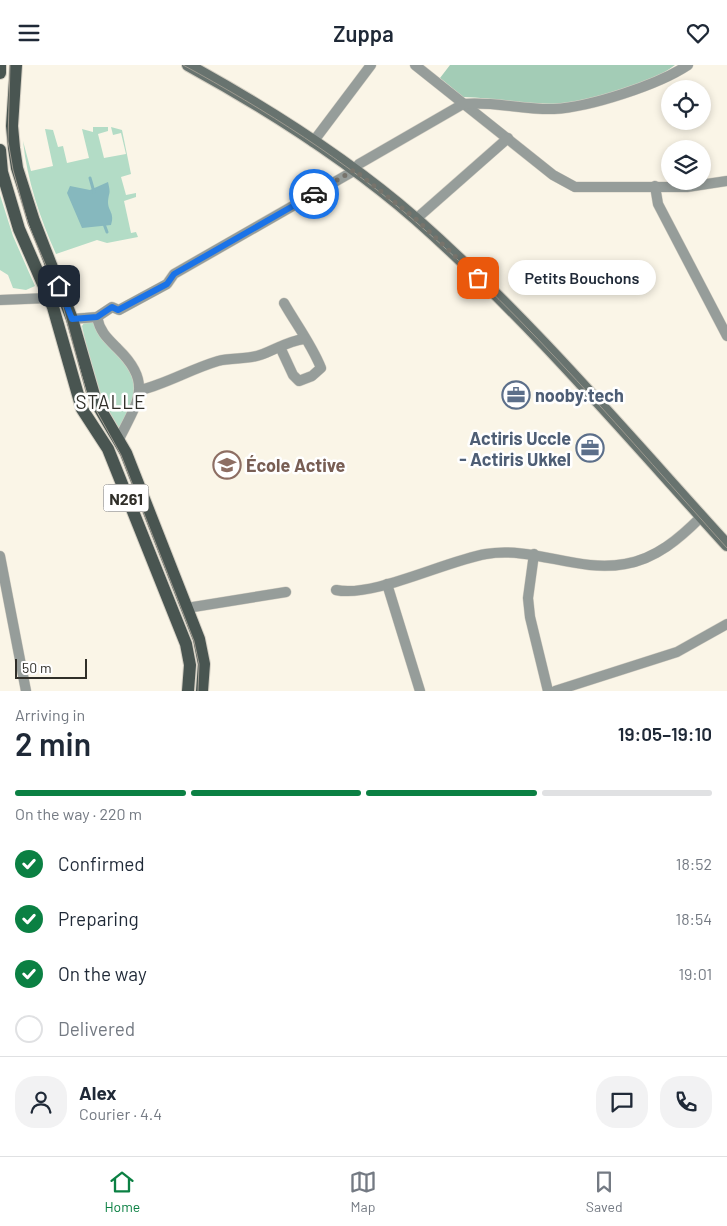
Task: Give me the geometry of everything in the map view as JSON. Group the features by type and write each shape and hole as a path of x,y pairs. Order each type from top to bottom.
{"main road":[{"path":"0,65 0,73"},
{"name":"N261","path":"16,65 12,126 18,169 34,221 72,319 96,403 119,439 188,608 202,653 202,691"},
{"path":"188,65 268,110 354,170 416,219 526,324 727,545"},
{"name":"N261","path":"0,150 2,172 19,229 49,298 82,409 108,449 186,644 190,665 188,691"}],"street":[{"path":"313,142 371,65"},
{"path":"415,65 563,182 575,187 687,187 727,181"},
{"path":"72,319 97,317 112,307 118,310 167,284 174,274 354,170 360,164 463,104 482,102 522,108 555,109 584,104 635,89 688,65"},
{"path":"416,219 508,138"},
{"path":"655,186 658,204 727,336"},
{"path":"0,300 49,298"},
{"path":"280,347 293,375 299,381 312,376 321,368 284,303"},
{"path":"97,317 102,333 124,355 136,371 141,390 119,439"},
{"path":"141,390 175,380 205,365 235,357 260,355 304,339"},
{"path":"336,589 346,592 387,584 485,554 504,552 534,554 587,565 625,565 657,553 672,543 701,517"},
{"path":"534,554 528,598 530,617 548,691"},
{"path":"0,556 26,691"},
{"path":"387,584 420,691"},
{"path":"188,608 286,593"},
{"path":"555,691 677,652 727,623"}],"green space":[{"path":"450,65 675,65 649,80 616,93 566,104 551,105 463,97 440,78"},
{"path":"93,127 108,127 108,131 98,134 104,158 126,154 121,133 113,135 111,127 122,130 131,174 121,177 126,195 136,193 136,197 124,201 131,233 136,232 138,237 107,243 97,240 56,254 35,199 23,141 31,171 53,166 45,129 53,130 58,147 63,146 67,163 89,158 82,129 93,132"},
{"path":"0,195 13,236 35,286 26,290 13,288 8,275 0,270"},
{"path":"84,323 94,323 99,333 128,367 133,377 135,387 134,399 118,431 98,401 82,326"}],"water":[{"path":"108,182 110,191 108,205 112,215 111,225 82,228 67,193 70,186 90,190"}],"waterway":[{"path":"90,178 94,192"},
{"path":"104,224 107,232"}],"tram line":[{"path":"10,65 8,141 13,170 28,224 62,303 86,392 121,455 194,641 199,664 198,691"},
{"path":"183,65 275,118 362,178 417,223 459,261 538,340 615,422 727,548"}],"way so far":[{"path":"314,194 354,170 416,219 478,278"}],"place":[{"name":"Petits Bouchons","path":"478,278"},
{"name":"nooby.tech","path":"516,395"},
{"name":"Actiris Uccle - Actiris Ukkel","path":"590,448"},
{"name":"École Active","path":"227,465"}],"district":[{"name":"STALLE","path":"111,401"}],"route":[{"path":"59,286 72,319 97,317 112,307 118,310 167,284 174,274 314,194"}]}
